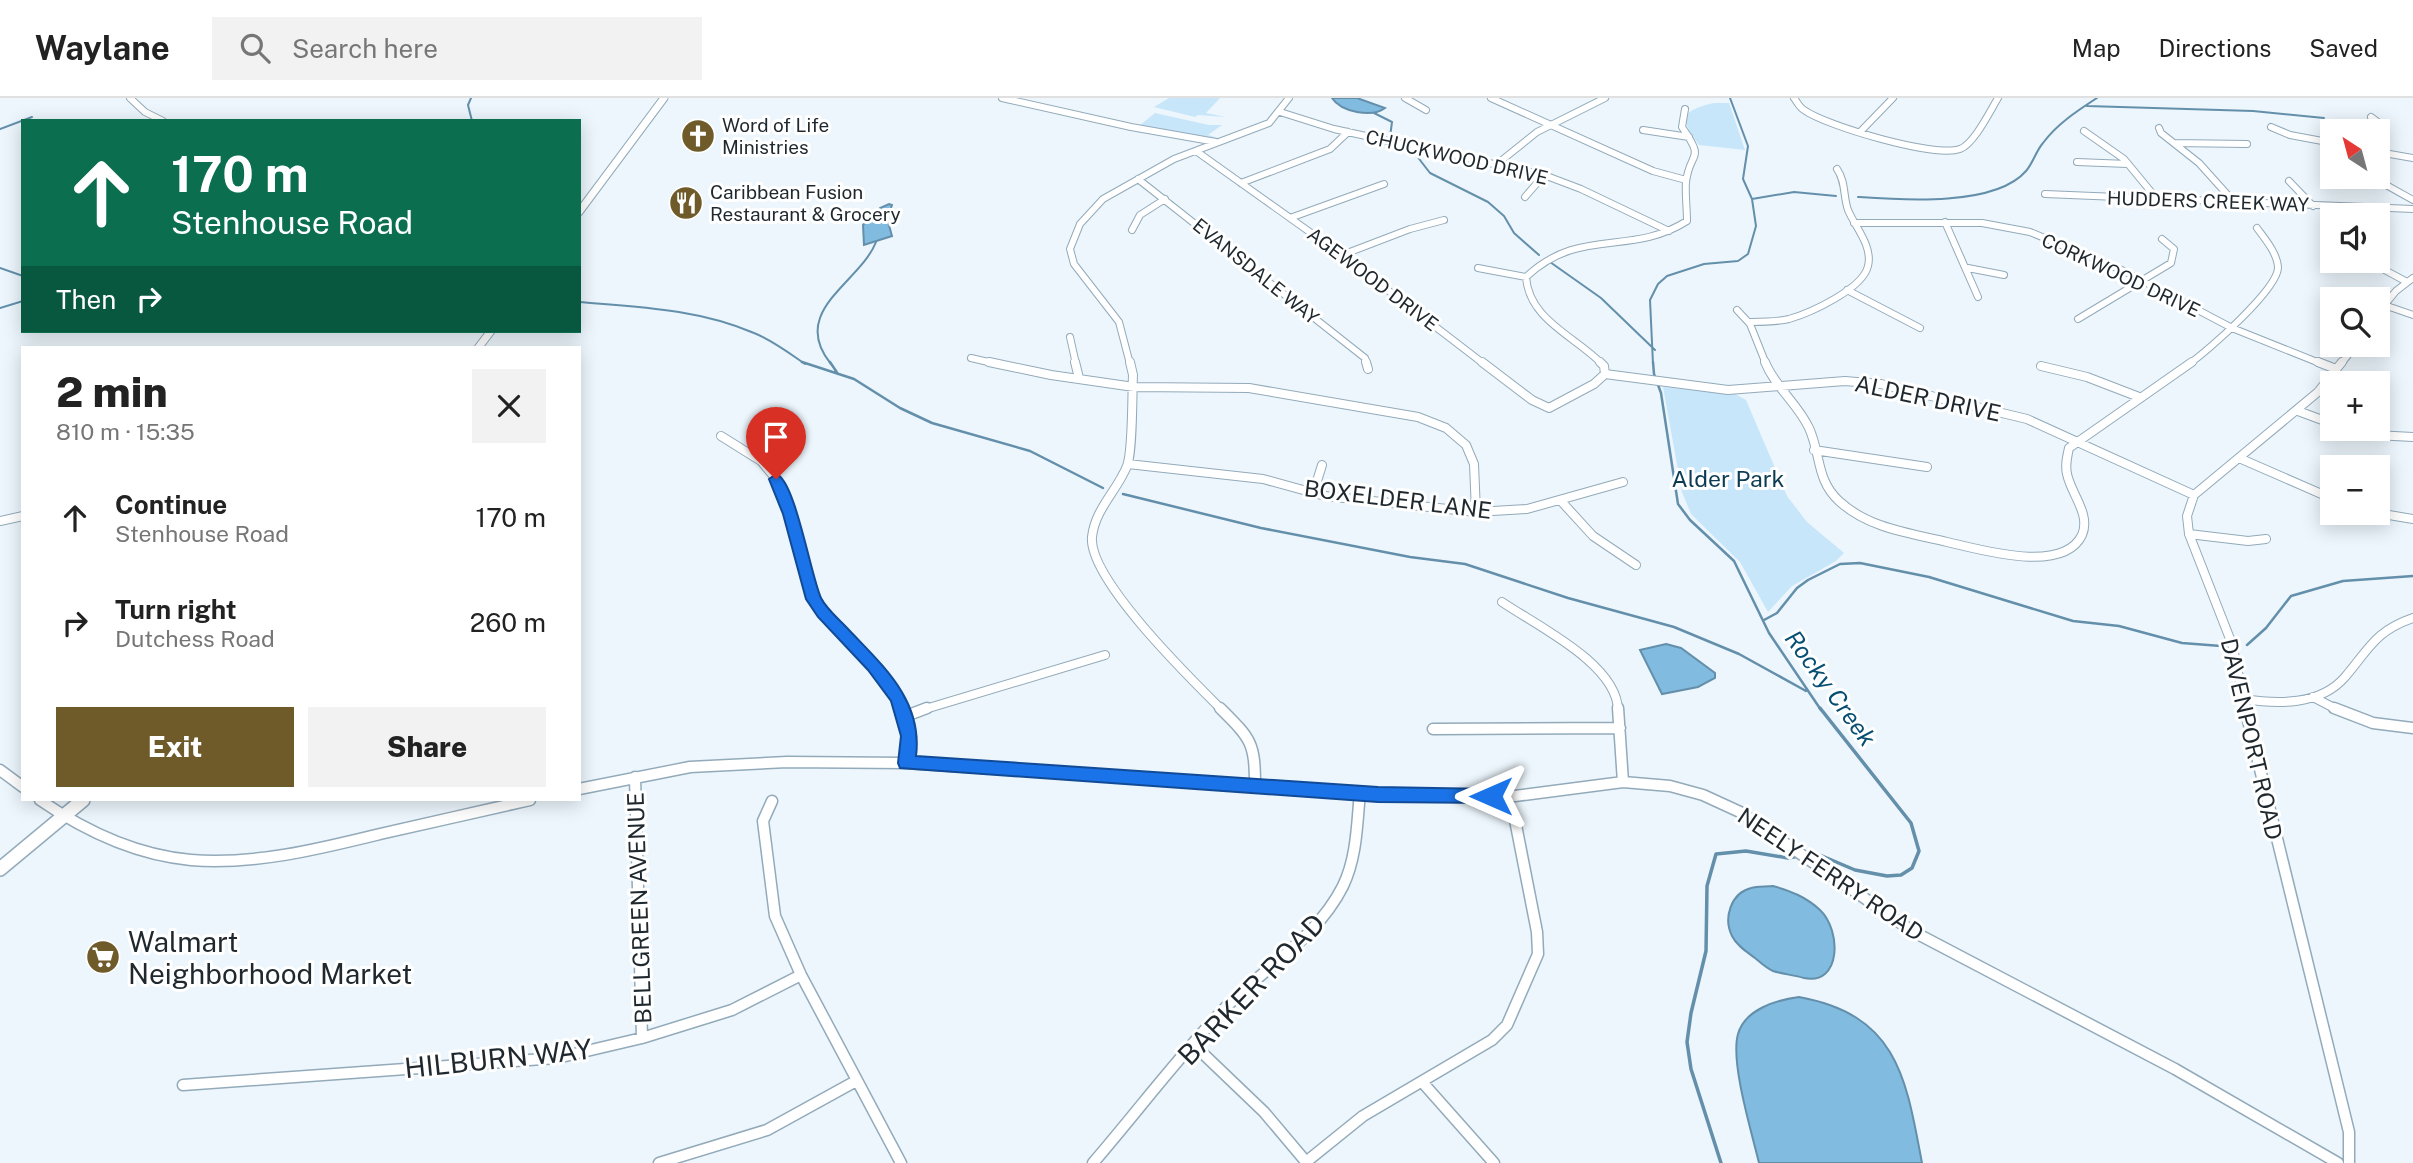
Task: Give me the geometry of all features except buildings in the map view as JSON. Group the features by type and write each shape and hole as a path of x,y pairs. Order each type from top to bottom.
{"main road":[{"path":"581,209 664,98"},
{"path":"0,869 82,801"}],"street":[{"path":"130,98 145,112 159,119"},
{"path":"1002,98 1130,127 1217,142"},
{"path":"1255,786 1255,753 1247,735 1139,621 1108,579 1094,554 1092,540 1096,519 1128,464 1134,387 1130,358 1119,322 1108,304 1074,264 1070,249 1077,229 1091,209 1110,195 1196,150 1262,126 1280,112 1289,98"},
{"path":"1405,98 1426,110"},
{"path":"1491,98 1653,172 1686,180"},
{"path":"1497,164 1520,143 1605,98"},
{"path":"1794,98 1798,105 1809,113 1916,149 1957,149 1969,143 1998,98"},
{"path":"1861,131 1892,98"},
{"path":"1605,374 1600,361 1562,332 1537,307 1527,291 1526,277 1542,260 1563,251 1669,231 1684,224 1688,218 1686,180 1697,154 1682,124 1685,109"},
{"name":"CHUCKWOOD DRIVE","path":"1280,112 1348,132 1544,175 1581,189 1669,231"},
{"path":"2271,127 2282,133 2320,141"},
{"path":"2159,128 2199,163 2234,202"},
{"path":"1643,130 1689,137"},
{"path":"2084,131 2128,164 2157,199"},
{"path":"1241,183 1322,153 1335,146 1348,132"},
{"path":"2174,143 2247,144"},
{"name":"AGEWOOD DRIVE","path":"1196,150 1342,255 1532,400 1549,408 1594,384 1605,374"},
{"path":"2390,154 2413,158"},
{"path":"2077,162 2128,164"},
{"path":"1751,322 1791,318 1847,290 1861,280 1868,266 1867,251 1845,200 1844,177 1837,169"},
{"path":"1525,197 1544,175"},
{"name":"EVANSDALE WAY","path":"1138,179 1365,358 1368,369"},
{"path":"2289,181 2313,205"},
{"path":"1290,218 1384,184"},
{"path":"2390,187 2413,200"},
{"name":"HUDDERS CREEK WAY","path":"2045,194 2413,209"},
{"path":"1132,230 1133,220 1165,199"},
{"path":"1342,255 1410,229 1444,220"},
{"path":"1945,222 1968,268 1978,297"},
{"name":"CORKWOOD DRIVE","path":"1854,223 1992,224 2030,232 2068,246 2143,281 2232,328 2336,369"},
{"path":"1737,310 1751,322 1767,367 1806,423 1818,470 1827,488 1843,505 1863,519 1899,531 1988,551 2035,557 2064,550 2076,542 2083,532 2083,515 2064,467 2069,448 2196,359 2232,328 2269,286 2277,272 2273,253 2257,228"},
{"path":"2078,318 2143,281 2173,259 2173,247 2162,239"},
{"path":"1478,268 1526,277"},
{"path":"1968,268 2004,275"},
{"path":"2390,271 2410,280 2390,299"},
{"path":"1847,290 1920,328"},
{"path":"2390,307 2413,315"},
{"path":"1070,337 1080,378"},
{"path":"2194,495 2298,411 2346,357"},
{"path":"971,358 1051,375 1134,387 1249,388 1405,414 1435,422 1457,436 1472,454 1476,512"},
{"path":"2041,366 2087,377 2139,397"},
{"name":"ALDER DRIVE","path":"1605,374 1728,390 1845,381 1870,382 2014,415 2078,441 2194,495"},
{"path":"2298,411 2320,419"},
{"path":"721,436 761,461 773,473 790,514 814,599 874,666 899,699 910,736 906,763"},
{"path":"2390,436 2413,437"},
{"path":"1814,450 1927,467"},
{"path":"2239,458 2320,493"},
{"name":"BOXELDER LANE","path":"1128,464 1263,479 1313,494 1476,512 1527,509 1623,482"},
{"path":"1313,494 1322,465"},
{"name":"DAVENPORT ROAD","path":"2194,495 2187,516 2189,534 2232,644 2263,792 2349,1132 2350,1163"},
{"path":"1561,501 1593,536 1636,565"},
{"path":"2390,515 2413,519"},
{"path":"0,521 21,516"},
{"path":"2189,534 2248,541 2266,539"},
{"path":"1502,602 1583,656 1607,677 1618,701 1623,782"},
{"path":"2243,699 2279,703 2313,697 2341,681 2371,643 2387,630 2413,618"},
{"path":"906,716 959,697 1105,655"},
{"path":"2313,697 2356,719 2376,725 2413,728"},
{"path":"1433,729 1619,728"},
{"name":"NEELY FERRY ROAD","path":"581,789 708,765 906,763 1418,796 1515,796 1623,782 1654,783 1703,795 1740,812 1913,931 2142,1051 2338,1163"},
{"path":"0,770 21,786"},
{"name":"BELLGREEN AVENUE","path":"635,778 642,1038"},
{"name":"BARKER ROAD","path":"1093,1163 1226,1008 1300,942 1335,899 1351,867 1360,792"},
{"path":"41,801 85,830 144,850 184,859 212,861 281,855 525,801"},
{"path":"772,801 763,821 775,916 801,975 901,1163"},
{"path":"1194,1045 1264,1112 1307,1162 1363,1116 1492,1040 1507,1025 1538,954 1537,932 1515,820"},
{"name":"HILBURN WAY","path":"183,1085 557,1058 642,1038 732,1010 801,975"},
{"path":"659,1163 767,1130 856,1081"},
{"path":"1423,1083 1494,1163"}],"green space":[{"path":"1169,98 1220,98 1206,113 1226,117 1195,117 1154,107"},
{"path":"1714,103 1729,103 1745,150 1699,145 1692,136 1686,122 1687,116 1695,109"},
{"path":"1155,113 1209,125 1222,125 1208,135 1218,138 1213,139 1139,126"},
{"name":"Alder Park","path":"1663,387 1735,394 1746,400 1787,496 1807,522 1844,553 1836,561 1792,586 1768,612 1740,562 1691,514 1682,492"}],"water":[{"path":"1332,98 1357,98 1385,108 1372,113 1357,112 1342,107"},
{"path":"892,205 887,218 892,236 864,245 863,225 880,208"},
{"path":"1666,644 1681,648 1715,673 1715,678 1698,687 1662,694 1640,650"},
{"path":"1773,886 1804,898 1815,905 1827,919 1832,931 1834,955 1825,974 1816,978 1804,978 1773,971 1734,940 1728,922 1731,907 1738,895 1751,888"},
{"path":"1799,997 1832,1006 1858,1019 1877,1035 1892,1055 1910,1104 1922,1163 1759,1163 1739,1079 1736,1046 1738,1034 1747,1018 1763,1007"}],"waterway":[{"path":"471,98 468,105 472,119"},
{"name":"Rocky Creek","path":"1730,98 1748,146 1743,179 1752,199"},
{"path":"1858,197 1946,199 1993,191 2012,183 2026,171 2041,146 2055,130 2097,98"},
{"path":"2087,106 2253,111 2324,118"},
{"path":"1374,113 1392,122 1390,137"},
{"path":"27,119 32,117"},
{"path":"0,129 21,121"},
{"path":"1413,151 1430,173 1488,202 1504,216 1514,233 1539,255"},
{"path":"1752,199 1794,192 1836,196"},
{"name":"Rocky Creek","path":"1652,347 1650,300 1658,284 1667,276 1704,264 1738,261 1748,254 1756,226 1752,199"},
{"path":"831,364 820,345 818,328 822,313 831,298 868,257 876,242"},
{"path":"1550,262 1601,298 1652,347"},
{"path":"0,268 21,275"},
{"path":"0,308 21,302"},
{"path":"581,302 668,310 712,319 761,336 802,362"},
{"name":"Rocky Creek","path":"1652,347 1653,364"},
{"path":"802,362 838,374"},
{"path":"830,362 838,374"},
{"name":"Rocky Creek","path":"1653,362 1661,393 1678,504 1690,520 1734,561 1769,633 1821,710"},
{"path":"838,374 854,379 900,408 932,423 1030,451 1103,488"},
{"path":"1123,494 1261,528 1410,557 1465,564 1568,598 1674,627 1739,654 1806,691"},
{"path":"1764,620 1777,613 1797,588 1808,580 1840,564 1860,563 1929,577 2073,621 2119,626 2182,643 2221,646"},
{"path":"2247,645 2266,628 2291,596 2343,581 2413,576"},
{"name":"Rocky Creek","path":"1809,854 1815,853 1855,870 1887,876 1901,875 1912,868 1919,851 1911,823 1820,708"},
{"name":"Rocky Creek","path":"1721,1163 1691,1069 1687,1042 1706,951 1707,886 1716,854 1746,851 1788,858 1799,856"}],"place":[{"name":"Word of Life Ministries","path":"698,136"},
{"name":"Caribbean Fusion Restaurant & Grocery","path":"686,203"},
{"name":"Walmart Neighborhood Market","path":"103,957"}],"route":[{"path":"776,479 790,514 811,592 818,607 860,650 899,699 910,736 906,763 1378,794 1491,796"}]}
